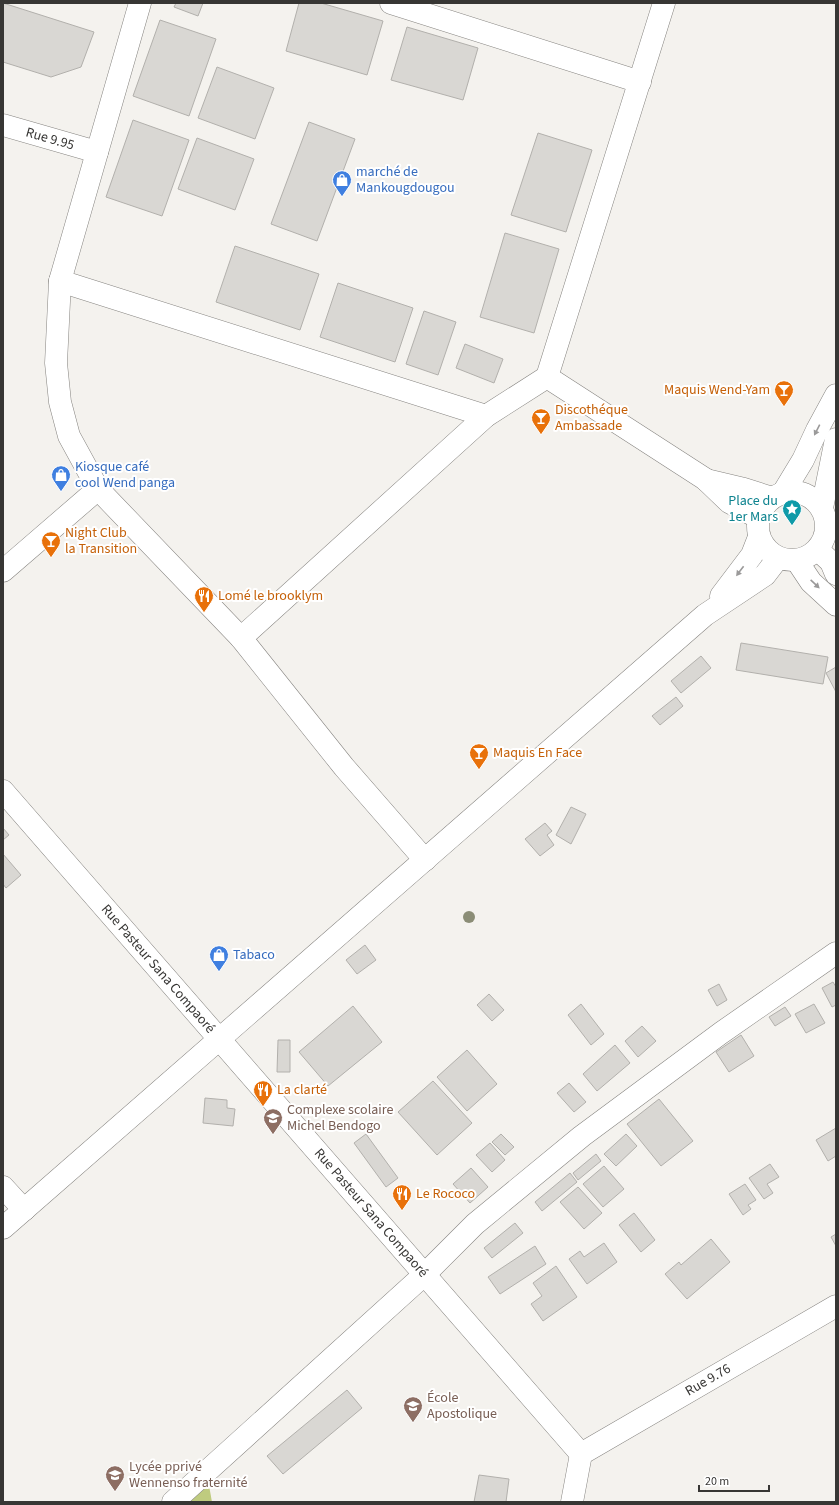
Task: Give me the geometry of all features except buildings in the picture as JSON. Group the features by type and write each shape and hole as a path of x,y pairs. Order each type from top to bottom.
{"street":[{"path":"140,3 60,281 56,363 60,402 69,436 98,489 241,638 344,766 425,860"},
{"path":"391,3 640,82"},
{"path":"241,638 486,416 547,376 664,3"},
{"name":"Rue 9.95","path":"3,125 97,152"},
{"path":"60,281 486,416"},
{"path":"547,376 705,479 759,528 767,550 788,560 836,605"},
{"path":"705,616 748,561 759,528 761,511 777,495 803,460 817,430 836,396"},
{"path":"3,1228 705,616 788,560 809,557 818,550 826,535 836,440"},
{"path":"705,479 744,489 777,495 797,492 811,497 828,516"},
{"path":"3,571 98,489"},
{"path":"818,550 831,562 836,574"},
{"name":"Rue Pasteur Sana Compaoré","path":"3,791 581,1454"},
{"path":"173,1502 425,1274 476,1224 582,1136 721,1033 836,953"},
{"path":"3,1187 24,1210"},
{"name":"Rue 9.76","path":"581,1454 836,1306"},
{"path":"572,1502 581,1454"}],"green space":[{"path":"208,1480 212,1502 183,1502"}],"place":[{"name":"marché de Mankougdougou","path":"342,197"},
{"name":"Maquis Wend-Yam","path":"784,407"},
{"name":"Discothéque Ambassade","path":"541,435"},
{"name":"Kiosque café cool Wend panga","path":"61,492"},
{"name":"Place du 1er Mars","path":"792,526"},
{"name":"Night Club la Transition","path":"51,558"},
{"name":"Lomé le brooklym","path":"204,613"},
{"name":"Maquis En Face","path":"479,770"},
{"name":"Tabaco","path":"219,972"},
{"name":"La clarté","path":"263,1107"},
{"name":"Complexe scolaire Michel Bendogo","path":"273,1135"},
{"name":"Le Rococo","path":"402,1211"},
{"name":"École Apostolique","path":"413,1423"},
{"name":"Lycée pprivé Wennenso fraternité","path":"115,1492"}]}
